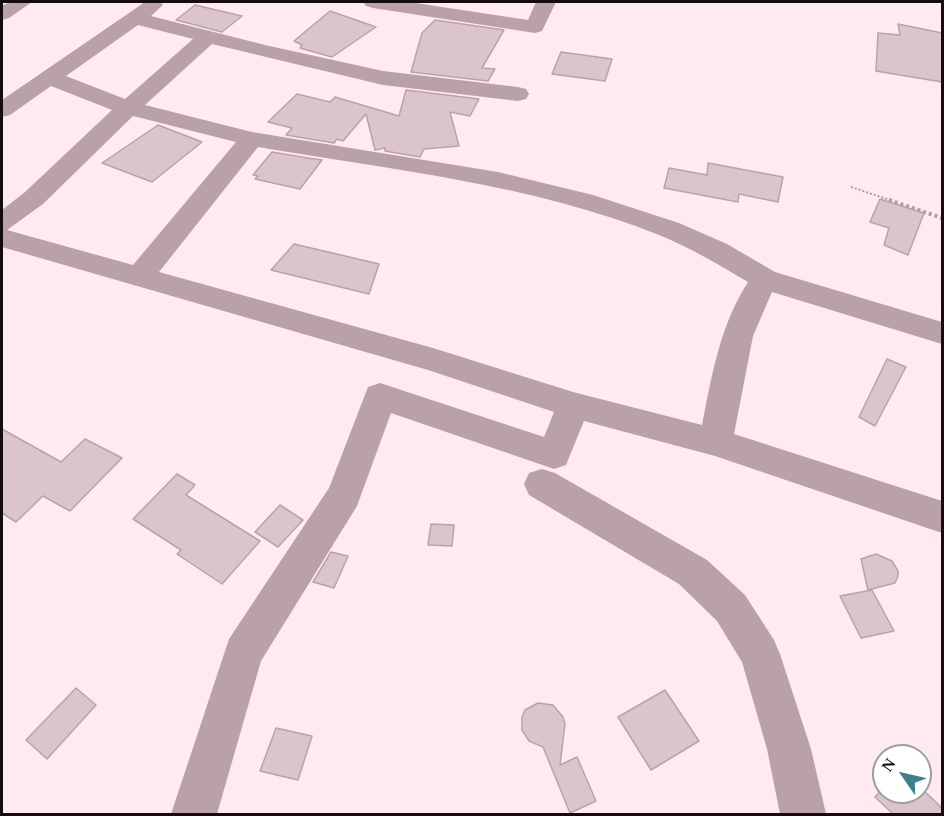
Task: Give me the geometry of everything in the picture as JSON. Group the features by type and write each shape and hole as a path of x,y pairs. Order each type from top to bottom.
{"street":[{"path":"2,14 22,2"},
{"path":"2,110 159,2"},
{"path":"373,2 440,6 535,27 546,2"},
{"path":"135,18 383,78 518,94"},
{"path":"2,223 34,198 128,108 208,37"},
{"path":"48,77 128,108 252,139 498,180 584,201 669,229 717,251 765,279 942,333"},
{"path":"141,276 252,139"},
{"path":"2,238 433,360 573,405 715,442 942,517"},
{"path":"715,442 741,325 751,299 765,279"},
{"path":"194,814 243,653 344,495 380,396 554,455 573,405"},
{"path":"542,484 693,572 731,608 760,654 789,749 803,814"}],"path":[{"path":"851,187 942,218"}],"building":[{"path":"195,5 242,16 222,32 176,20"},
{"path":"330,11 376,27 332,57 300,48 302,45 294,41"},
{"path":"435,20 504,30 482,68 495,69 488,81 411,72 422,33"},
{"path":"898,24 942,33 942,82 876,71 878,33 900,35"},
{"path":"561,52 612,59 605,81 552,74"},
{"path":"406,90 479,99 470,116 450,112 459,146 424,149 420,157 385,151 385,148 375,150 366,114 343,141 337,139 334,143 286,135 292,128 268,122 297,94 330,102 335,97 399,116"},
{"path":"158,125 202,142 152,182 102,163"},
{"path":"272,152 322,160 300,189 255,179 258,176 253,175"},
{"path":"708,163 783,177 778,202 739,194 738,202 664,188 669,168 707,175"},
{"path":"880,199 924,213 908,255 884,245 889,228 870,222"},
{"path":"294,244 379,264 369,294 271,270"},
{"path":"887,359 906,367 875,426 859,417"},
{"path":"2,429 61,462 85,439 122,458 70,511 43,496 16,522 2,513"},
{"path":"177,474 195,485 186,495 260,541 222,584 177,554 181,550 133,519"},
{"path":"280,505 303,520 278,547 255,532"},
{"path":"431,524 454,525 452,546 428,545"},
{"path":"331,552 348,556 334,588 313,582"},
{"path":"876,554 892,561 898,571 898,576 895,583 868,590 861,559"},
{"path":"872,590 894,631 861,638 840,596"},
{"path":"76,688 96,705 47,759 26,740"},
{"path":"665,690 699,741 651,770 618,717"},
{"path":"538,703 553,705 563,717 565,724 560,765 577,757 596,801 570,813 543,747 529,741 522,730 522,717 525,710"},
{"path":"276,728 312,736 298,780 260,771"},
{"path":"932,798 942,808 942,814 893,814 882,804 932,804"}]}
